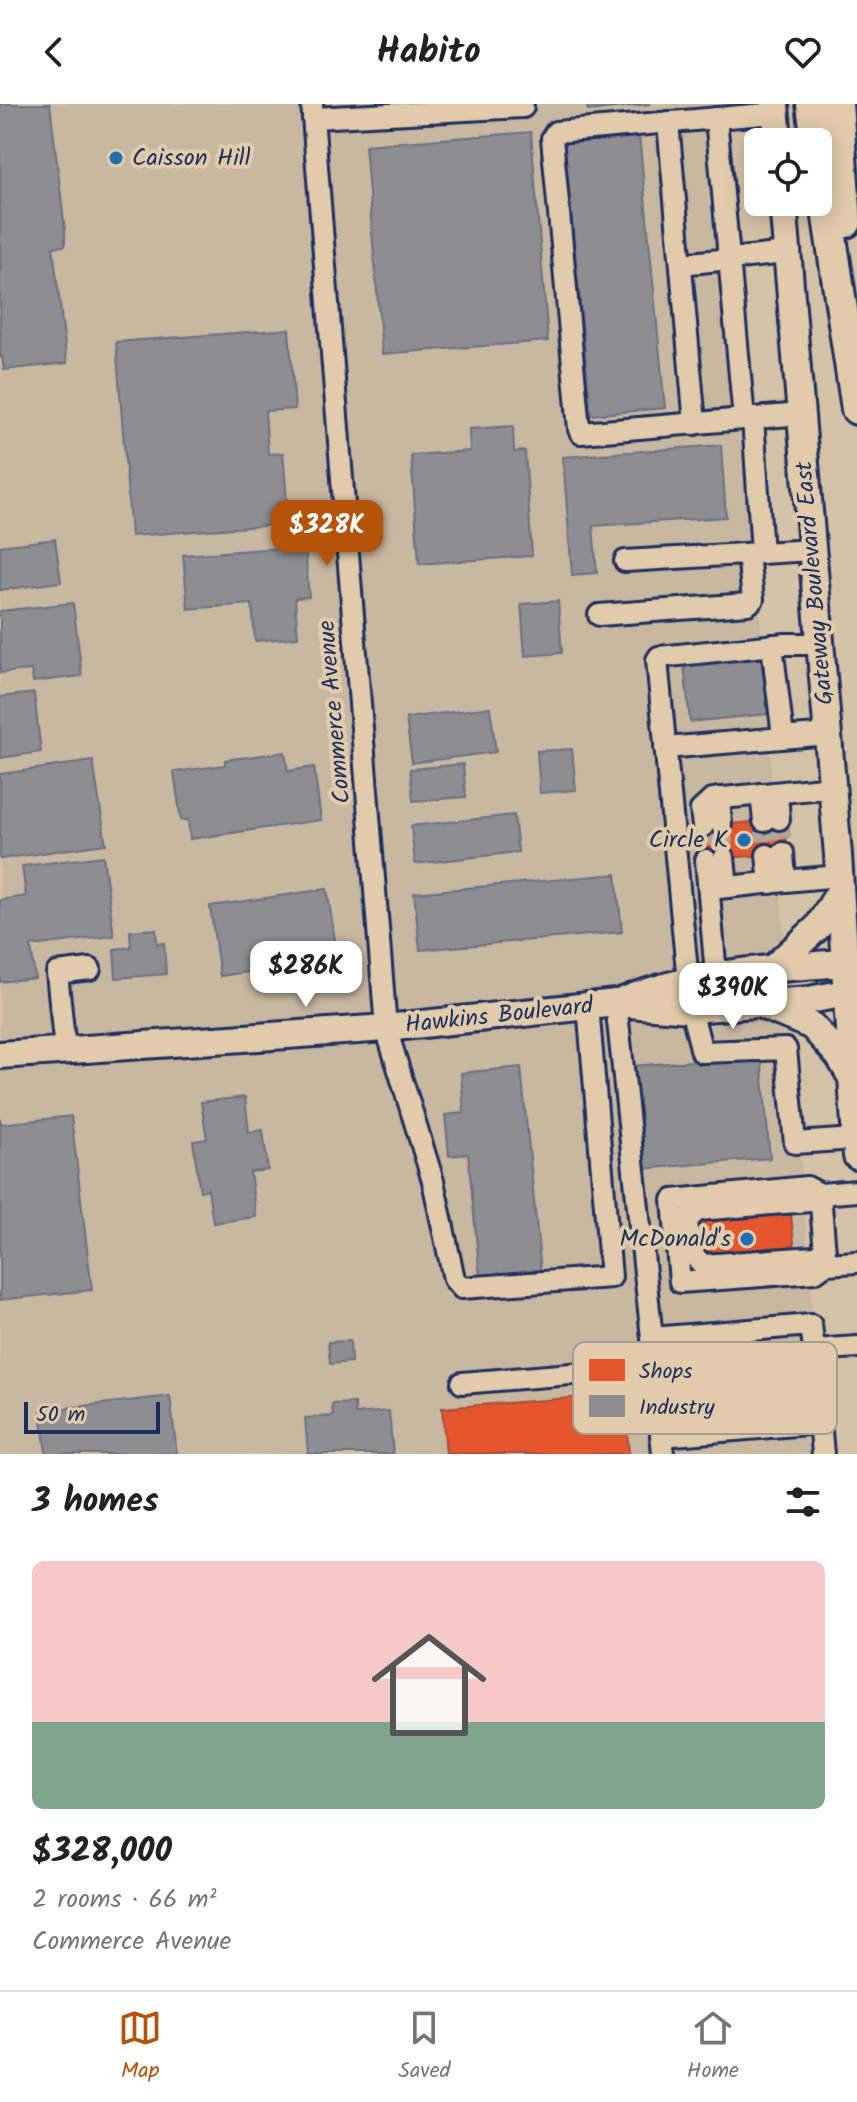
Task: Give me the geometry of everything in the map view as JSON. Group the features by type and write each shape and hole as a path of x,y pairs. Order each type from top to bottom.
{"highway":[{"path":"812,104 815,128"},
{"path":"837,104 857,357"},
{"path":"828,216 857,409"}],"main road":[{"path":"775,108 777,128"},
{"name":"Gateway Boulevard East","path":"784,216 832,787 850,962 856,1148"},
{"path":"773,968 818,927 843,881"},
{"name":"Hawkins Boulevard","path":"616,1003 655,988 716,975 850,962"},
{"name":"Hawkins Boulevard","path":"0,1055 386,1028 616,1003 691,1009 809,1000 851,991"},
{"path":"759,1003 812,1026 854,1069"}],"street":[{"path":"313,111 523,107"},
{"path":"775,108 716,118 556,132 552,138 579,429 585,434 801,414"},
{"name":"Commerce Avenue","path":"313,111 386,1028 433,1181 454,1279 462,1288 611,1277 588,1006"},
{"path":"599,615 748,604 753,599 755,553 748,419 716,118"},
{"path":"668,122 695,424"},
{"path":"681,264 787,253"},
{"path":"625,561 812,550"},
{"path":"688,981 656,664 659,657 772,645 820,644"},
{"path":"772,645 783,737"},
{"path":"665,748 828,734"},
{"path":"712,825 701,810 713,799 832,787"},
{"path":"769,794 772,820"},
{"path":"775,854 778,882"},
{"path":"715,859 718,888 716,975"},
{"path":"718,888 778,882 843,881"},
{"path":"65,1050 57,973 90,969"},
{"path":"616,1003 652,1342"},
{"path":"691,1009 702,1052 786,1049 795,1143 856,1148"},
{"path":"680,1282 673,1200 807,1187 820,1194"},
{"path":"826,1264 814,1257 703,1265 690,1252 687,1220 698,1210 810,1201 820,1194 857,1191"},
{"path":"820,1194 826,1264"},
{"path":"646,1285 815,1272 826,1264 857,1262"},
{"path":"652,1338 811,1325 813,1342"},
{"path":"685,1336 686,1342"},
{"path":"837,1348 857,1347"},
{"path":"462,1383 573,1374"},
{"path":"662,1445 742,1434"},
{"path":"822,1434 823,1454"}],"shaded area":[{"path":"0,104 721,104 815,1342 573,1342 573,1434 821,1434 823,1454 0,1454"}],"building: Shops":[{"name":"Circle K","path":"784,819 788,853 703,860 700,827"},
{"name":"McDonald's","path":"790,1205 795,1253 703,1263 698,1226 704,1225 703,1214"},
{"path":"573,1398 573,1434 627,1434 629,1454 446,1454 442,1408"}],"building: Industry":[{"path":"0,104 50,104 65,230 65,246 53,247 67,363 4,370 0,357"},
{"path":"587,104 650,104 588,111"},
{"path":"531,132 548,341 382,354 365,145"},
{"path":"639,134 665,408 591,415 564,141"},
{"path":"289,329 295,409 265,411 268,454 283,453 289,524 131,536 116,342"},
{"path":"513,426 514,452 525,451 532,556 419,564 411,455 470,451 469,429"},
{"path":"721,445 726,517 593,526 597,573 572,575 563,457"},
{"path":"55,539 61,582 0,590 0,546"},
{"path":"305,546 309,597 295,598 298,637 255,641 252,604 188,609 183,555"},
{"path":"558,601 562,653 525,656 521,604"},
{"path":"73,603 82,676 33,682 31,670 0,673 0,611"},
{"path":"761,656 768,714 690,722 684,664"},
{"path":"34,693 41,752 0,758 0,697"},
{"path":"490,707 496,752 412,763 406,718"},
{"path":"572,749 576,790 540,793 537,751"},
{"path":"285,752 288,771 314,767 321,820 190,839 188,820 181,820 174,772 225,765 225,760"},
{"path":"93,761 106,844 0,859 0,774"},
{"path":"463,764 466,797 413,801 410,769"},
{"path":"514,815 518,852 415,864 411,826"},
{"path":"103,856 114,936 31,946 35,978 0,982 0,900 26,896 22,866"},
{"path":"616,874 622,932 420,950 414,893"},
{"path":"327,889 338,959 220,976 210,906"},
{"path":"156,929 157,944 164,943 166,974 116,978 114,949 131,947 130,931"},
{"path":"761,1055 770,1158 642,1169 633,1066"},
{"path":"521,1067 541,1272 480,1277 468,1154 449,1156 445,1115 464,1113 461,1073"},
{"path":"245,1097 249,1132 263,1130 268,1170 250,1172 256,1217 213,1223 208,1189 200,1191 193,1141 207,1139 201,1102"},
{"path":"71,1116 92,1290 0,1300 0,1118 1,1124"},
{"path":"350,1341 351,1362 330,1364 328,1342"},
{"path":"170,1396 177,1454 46,1454 41,1411"},
{"path":"355,1403 355,1414 389,1411 393,1454 308,1454 305,1418 333,1416 332,1404"}],"tunnel":[{"path":"779,819 783,853"},
{"path":"764,821 767,855"},
{"path":"721,824 724,858"},
{"path":"703,826 706,860"}],"place":[{"name":"Caisson Hill","path":"116,158"},
{"name":"Circle K","path":"744,840"},
{"name":"McDonald's","path":"747,1239"}]}
